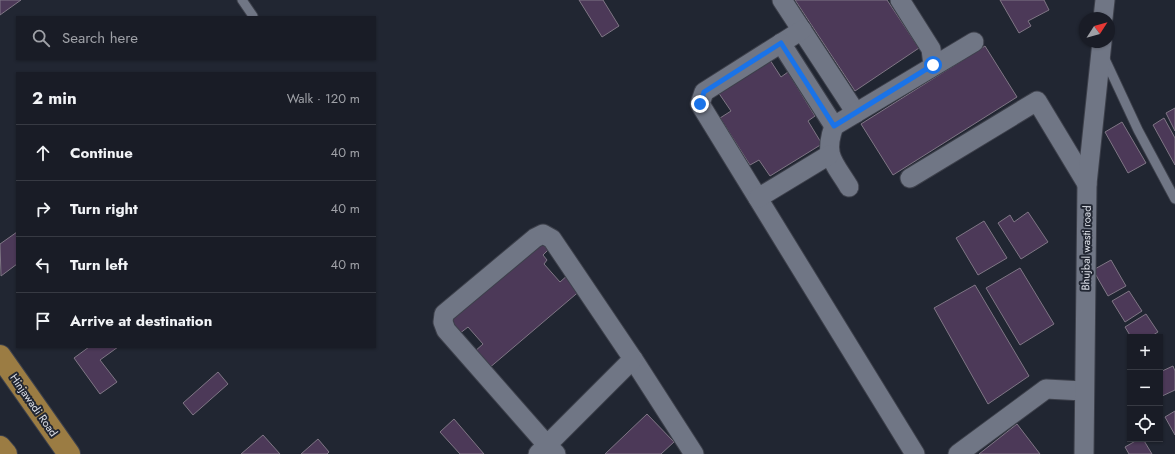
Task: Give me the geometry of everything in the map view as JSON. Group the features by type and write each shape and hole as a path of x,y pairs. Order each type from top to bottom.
{"main road":[{"name":"Hinjawadi Road","path":"0,356 69,454"},
{"path":"0,447 6,454"}],"street":[{"path":"782,0 856,113"},
{"path":"900,0 931,49 933,65"},
{"path":"1103,12 1104,0"},
{"path":"802,30 704,92 700,104 915,454"},
{"path":"849,187 829,155 828,141 834,126 933,65 974,42"},
{"path":"781,43 834,126"},
{"name":"Bhujbal wasti road","path":"1084,454 1087,184 1102,48"},
{"path":"910,178 1037,101 1087,184"},
{"path":"758,198 829,155"},
{"path":"633,359 547,451 446,330 443,322 444,314 535,238 543,234 552,239 633,359 689,451"},
{"path":"958,454 1046,388 1084,391"}],"lane":[{"path":"242,0 253,16"},
{"path":"1102,48 1138,130 1175,199"}],"building":[{"path":"0,0 21,0 0,15"},
{"path":"579,0 603,0 619,26 602,37"},
{"path":"795,0 887,0 919,48 855,91"},
{"path":"1000,0 1044,0 1049,10 1028,21 1031,26 1019,33"},
{"path":"985,46 1017,97 893,175 861,124"},
{"path":"770,60 781,77 788,72 815,116 808,121 822,144 770,176 759,160 750,165 720,118 731,111 718,92"},
{"path":"1175,108 1175,131 1166,113"},
{"path":"1164,118 1175,138 1175,165 1153,125"},
{"path":"1122,122 1146,163 1128,173 1105,132"},
{"path":"1028,212 1048,242 1021,259 998,223 1010,215 1014,222"},
{"path":"984,221 1007,258 978,275 956,238"},
{"path":"16,233 16,265 1,276 0,244"},
{"path":"541,241 548,250 543,255 547,260 544,264 560,282 569,274 582,289 488,369 474,352 483,344 468,327 459,334 447,320"},
{"path":"1111,260 1126,286 1108,296 1093,270"},
{"path":"1020,268 1054,324 1020,345 986,288"},
{"path":"975,285 1029,376 988,404 934,308"},
{"path":"1129,291 1142,311 1125,322 1112,301"},
{"path":"1146,314 1158,332 1155,334 1129,334 1125,327"},
{"path":"88,348 117,348 100,360 117,382 100,394 74,358"},
{"path":"1173,366 1175,371 1175,390 1163,396 1163,371"},
{"path":"218,372 228,384 193,415 183,403"},
{"path":"1175,411 1175,435 1165,417"},
{"path":"647,414 674,442 661,454 605,454"},
{"path":"454,419 484,454 460,454 440,432"},
{"path":"1017,424 1040,454 979,454"},
{"path":"263,435 280,454 241,454"},
{"path":"318,439 329,452 327,454 301,454"},
{"path":"1134,442 1145,442 1152,454 1129,454 1125,447"}],"route":[{"path":"700,104 704,92 781,43 834,126 933,65"}]}
